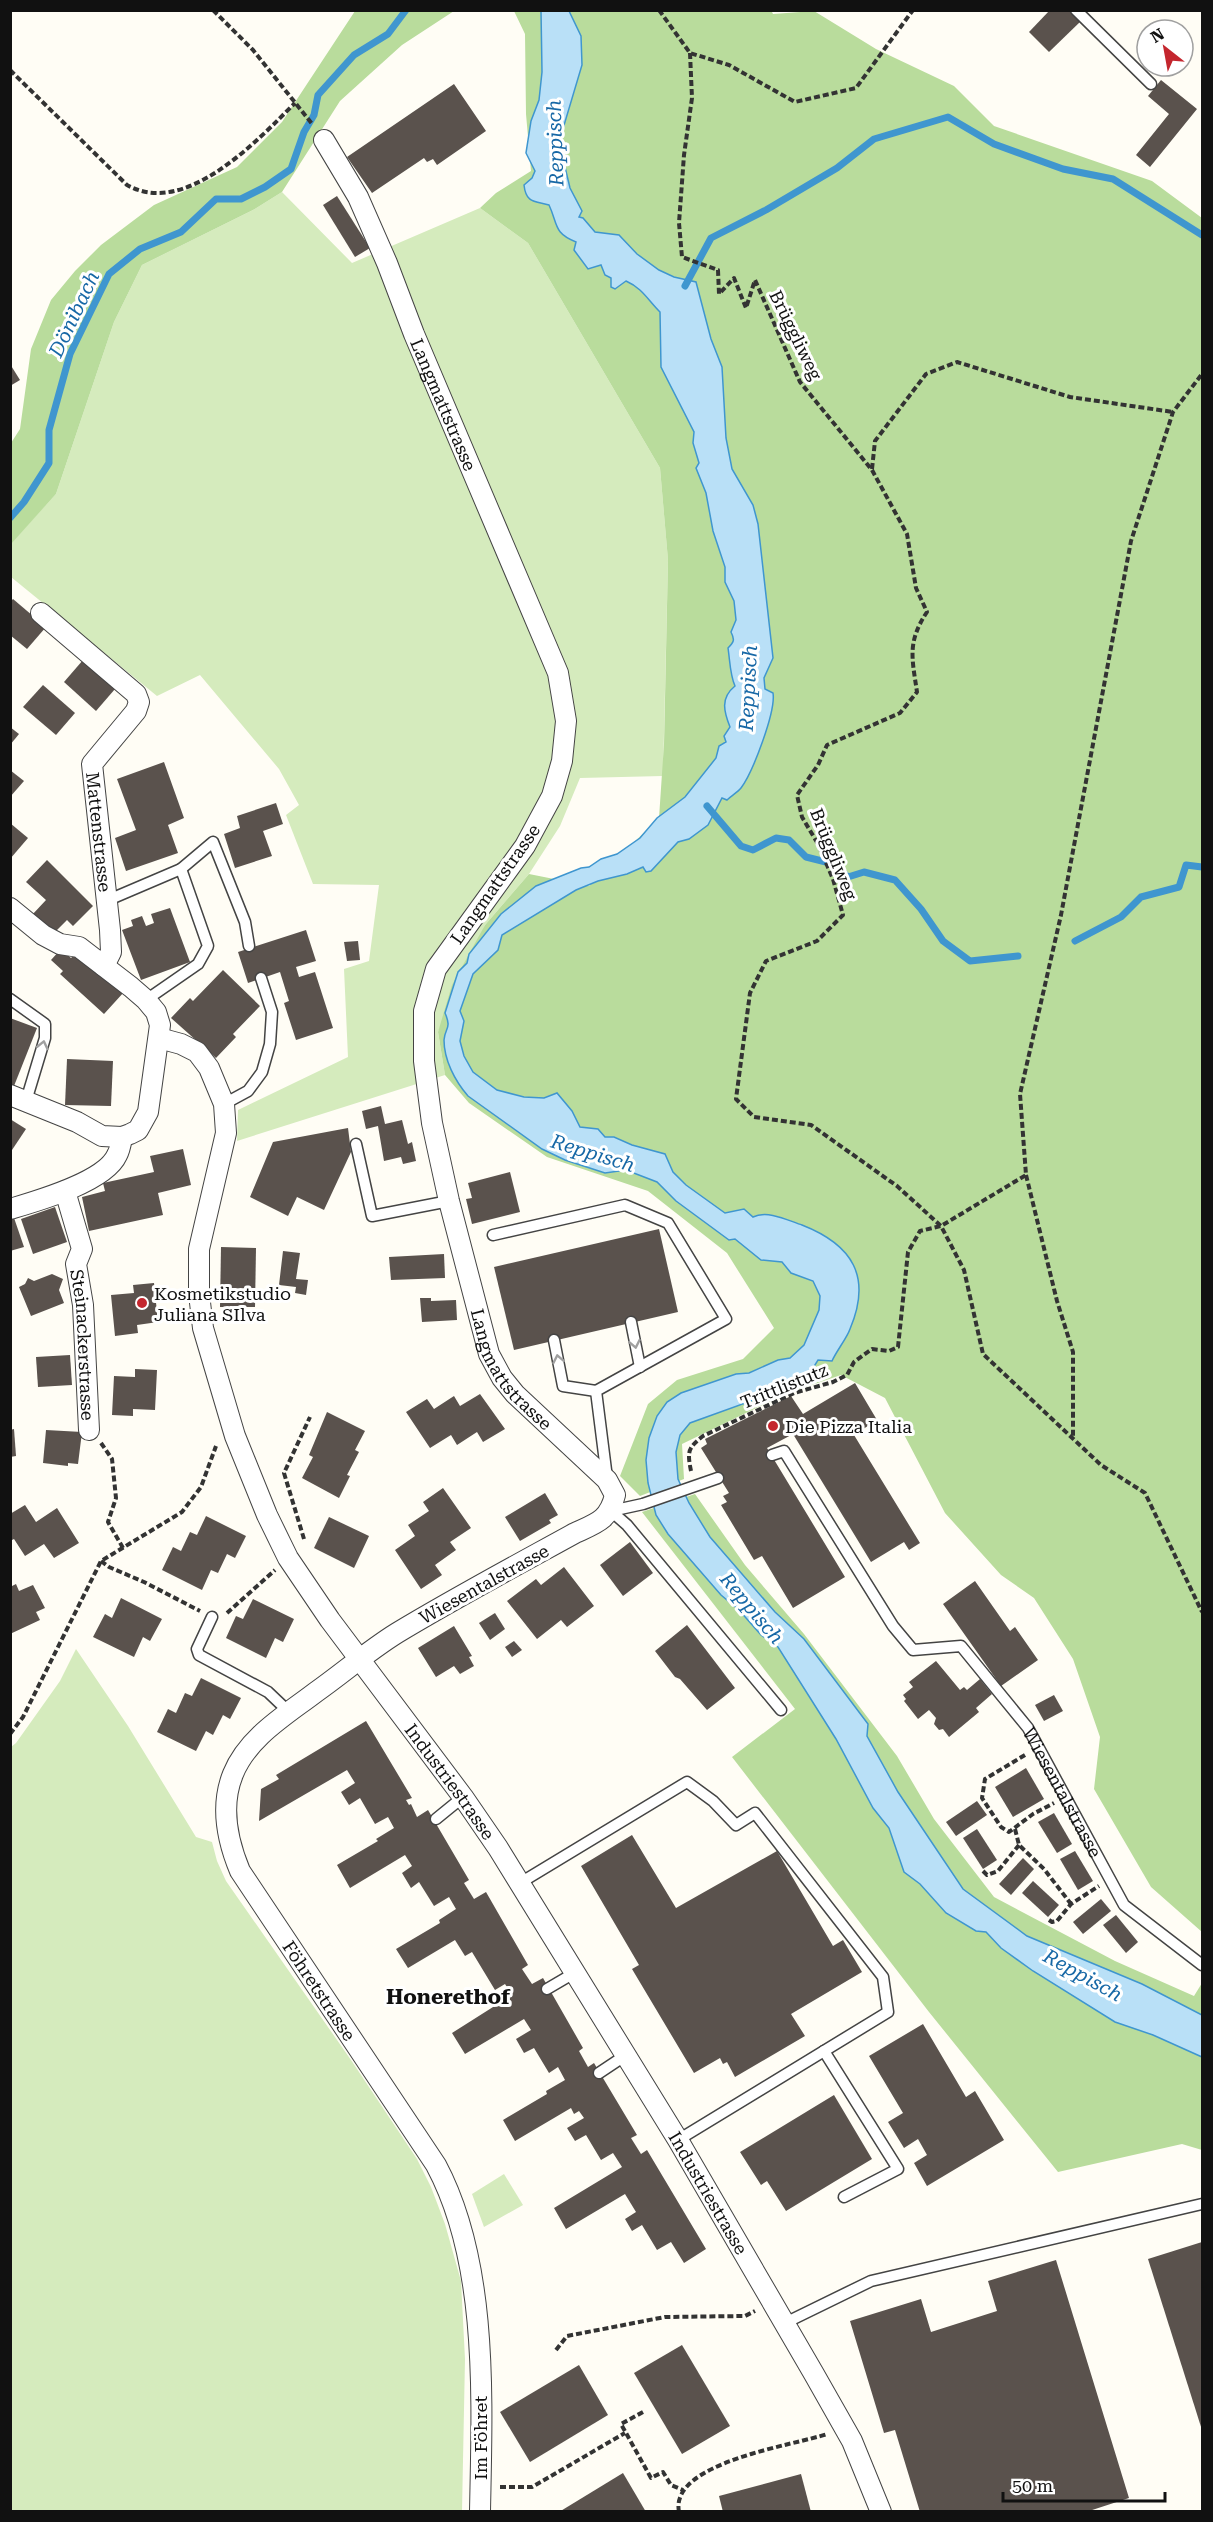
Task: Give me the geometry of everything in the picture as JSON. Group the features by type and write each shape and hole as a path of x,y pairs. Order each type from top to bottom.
{"street":[{"name":"Langmattstrasse","path":"319,133 358,197 558,673 566,721 562,760 552,796 525,846 436,969 424,1011 424,1061 432,1123 448,1201 489,1354 514,1394 607,1480"},
{"name":"Mattenstrasse","path":"41,613 136,694 139,702 136,711 92,764 111,952 104,966"},
{"path":"10,908 43,934 60,944 79,947 104,966 146,1000 156,1012 160,1025 148,1112 138,1130 122,1137 102,1136 18,1098"},
{"name":"Industriestrasse","path":"159,1038 181,1044 197,1052 208,1068 224,1104 226,1133 199,1249 199,1294 203,1328 235,1436 267,1515 288,1558 358,1659 463,1797 576,1972 785,2323 844,2428 881,2511"},
{"path":"10,1209 65,1191 98,1174 117,1157 122,1137"},
{"name":"Steinackerstrasse","path":"65,1191 82,1249 76,1264 83,1305 89,1430"},
{"path":"607,1480 615,1495 611,1511"},
{"name":"Wiesentalstrasse","path":"358,1659 451,1602 600,1521 611,1511"},
{"name":"Föhretstrasse","path":"358,1659 257,1737 233,1773 226,1803 226,1823 231,1849 240,1871 413,2130 446,2184 463,2229 470,2259 480,2365"},
{"name":"Im Föhret","path":"480,2365 480,2511"}],"lane":[{"path":"1076,10 1151,84"},
{"path":"106,901 181,869 213,842 244,922 249,946"},
{"path":"146,1000 198,964 208,946 181,869"},
{"path":"224,1104 248,1091 262,1072 270,1044 272,1012 261,978"},
{"path":"10,999 45,1024 45,1038 18,1098"},
{"path":"356,1144 372,1216 448,1201"},
{"path":"493,1235 625,1205 668,1223 726,1319 596,1391 563,1386 554,1340"},
{"path":"631,1322 640,1366"},
{"path":"596,1391 607,1480"},
{"name":"Wiesentalstrasse","path":"772,1455 784,1451 893,1626 913,1650 961,1646 1028,1728 1124,1905 1203,1965"},
{"path":"611,1511 643,1504 718,1478"},
{"path":"611,1511 627,1525 781,1710"},
{"path":"212,1617 197,1649 199,1655 268,1692 289,1712"},
{"path":"520,1883 687,1782 713,1801 736,1825 755,1813 884,1977 888,2012 678,2140"},
{"path":"436,1819 463,1797"},
{"path":"547,1989 576,1972"},
{"path":"824,2051 898,2169 844,2197"},
{"path":"599,2073 626,2055"},
{"path":"785,2323 871,2281 1203,2205"}],"path":[{"path":"213,10 253,50 319,133"},
{"path":"659,10 690,53 729,65 795,102 856,88 913,10"},
{"name":"Brüggliweg","path":"690,53 692,98 684,155 679,223 682,257 718,270 719,294 734,278 746,308 755,280 800,382 872,470 907,534 916,588 927,612 915,630 912,657 917,692 900,713 827,745 818,765 797,795 802,817 818,844 833,879 843,915 817,941 766,961 750,993 736,1099 754,1117 811,1125 897,1185 941,1226"},
{"path":"10,70 126,185 137,191 155,194 171,192 211,177 249,147 295,103"},
{"path":"872,470 875,441 927,374 957,362 1070,398 1173,412"},
{"path":"1073,1439 1073,1352 1057,1301 1026,1175 1020,1094 1060,915 1131,541 1173,412 1203,374"},
{"path":"1026,1175 941,1226 964,1270 983,1354 1101,1465 1145,1493 1203,1612"},
{"name":"Trittlistutz","path":"691,1487 688,1455 692,1445 703,1436 794,1393 833,1382 847,1375 854,1362 872,1348 888,1351 898,1347 908,1252 920,1231 941,1226"},
{"path":"306,1546 284,1477 310,1417"},
{"path":"10,1734 23,1717 101,1561 182,1512 201,1487 217,1445 235,1436"},
{"path":"109,1452 116,1498 108,1522 123,1548"},
{"path":"101,1561 109,1568 144,1582 212,1617 221,1619 288,1558"},
{"path":"1038,1746 985,1779 982,1798 1001,1827 1009,1832 1033,1814 1065,1796"},
{"path":"1015,1829 1019,1845 1044,1869 1071,1904"},
{"path":"983,1871 987,1875 998,1871 1019,1845"},
{"path":"1049,1920 1057,1921 1071,1904 1110,1880"},
{"path":"556,2350 567,2336 665,2317 745,2316 772,2301"},
{"path":"643,2412 621,2424 651,2478 663,2472 671,2485 683,2490"},
{"path":"679,2511 678,2505 683,2490 700,2476 747,2454 822,2436 844,2428"},
{"path":"480,2487 532,2487 626,2433"}],"green space":[{"path":"771,10 773,14 814,11 876,49 954,86 994,126 1152,181 1202,218 1202,1932 1151,1887 1094,1789 1100,1737 1073,1659 1034,1598 1001,1575 945,1513 885,1398 841,1375 785,1394 682,1444 684,1479 640,1496 620,1476 648,1404 677,1380 743,1359 774,1328 727,1253 648,1191 547,1157 469,1103 445,1075 438,1032 452,985 485,925 529,874 589,886 659,818 664,744 668,560 660,468 528,243 480,208 496,193 531,171 526,114 525,34 514,11"},
{"path":"355,11 454,11 402,45 340,101 282,192 253,210 142,265 114,322 56,494 11,544 11,443 20,429 31,349 51,300 101,245 154,205 237,167 282,122"},
{"path":"282,192 352,263 480,208 528,243 660,468 668,560 663,776 580,778 560,826 529,874 485,925 438,1032 445,1075 237,1141 238,1110 348,1057 344,969 369,961 379,885 313,884 286,815 299,805 279,769 200,675 157,696 11,577 10,544 56,494 114,322 142,265 253,210"},
{"path":"695,1494 745,1565 804,1634 897,1756 934,1819 994,1897 1115,1961 1194,1996 1202,1983 1202,2150 1182,2144 1058,2172 929,2012 732,1757 795,1709 642,1512"},
{"path":"76,1649 128,1726 196,1837 212,1842 226,1881 351,2060 417,2159 431,2187 445,2224 461,2281 465,2359 462,2511 11,2511 11,1747 60,1681"},
{"path":"504,2174 523,2205 484,2227 472,2194"}],"water":[{"name":"Reppisch","path":"541,11 569,11 581,36 582,65 559,142 570,188 582,211 579,217 583,218 595,232 619,235 637,254 659,270 674,277 696,282 711,339 722,367 726,438 732,469 753,505 758,524 773,658 764,678 765,689 773,693 773,702 763,741 746,780 740,790 727,800 722,798 708,825 689,839 678,842 651,871 646,872 643,867 576,890 502,935 498,950 473,974 460,1011 464,1021 460,1041 464,1056 473,1072 497,1090 524,1097 544,1098 557,1093 572,1111 580,1127 598,1129 605,1137 614,1137 632,1145 665,1154 673,1172 686,1185 725,1213 744,1209 753,1217 771,1215 784,1218 820,1233 845,1253 858,1279 859,1294 850,1329 832,1361 818,1360 810,1373 776,1392 690,1423 680,1435 676,1452 678,1479 689,1503 710,1537 775,1612 804,1639 868,1724 867,1736 898,1792 963,1889 1027,1936 1142,1984 1202,2015 1202,2057 1153,2035 1115,2022 1033,1971 1001,1948 986,1932 976,1931 946,1913 920,1884 904,1872 889,1828 873,1808 836,1739 778,1647 761,1635 739,1610 721,1595 668,1534 656,1515 648,1483 646,1460 649,1438 657,1416 667,1402 681,1393 790,1358 804,1345 819,1310 820,1296 813,1281 791,1273 782,1262 761,1260 735,1239 729,1240 676,1201 657,1182 626,1170 605,1173 565,1160 542,1149 468,1096 448,1063 444,1048 448,1025 445,1013 458,972 467,963 469,954 501,914 536,886 589,867 601,859 617,854 640,838 657,818 685,797 716,758 719,746 726,742 724,736 730,727 725,711 725,700 735,686 728,648 733,641 731,632 736,620 734,601 725,582 725,567 713,531 706,493 696,468 699,463 693,443 694,432 661,367 660,312 632,284 626,281 615,289 611,287 611,278 605,275 601,265 588,269 574,250 576,242 563,235 557,227 549,205 535,202 525,191 524,185 532,178 535,171 526,153 531,121 539,100 542,72"}],"building":[{"path":"1050,10 1070,10 1081,21 1049,52 1029,32"},
{"path":"1161,80 1197,109 1150,167 1136,155 1169,114 1148,96"},
{"path":"454,84 486,131 437,165 433,159 427,162 424,158 372,193 347,157"},
{"path":"337,196 370,248 355,257 323,205"},
{"path":"10,364 20,380 10,386"},
{"path":"13,599 46,627 27,649 10,635 10,602"},
{"path":"83,660 115,689 96,711 64,682"},
{"path":"43,685 75,713 56,735 23,707"},
{"path":"10,727 19,734 10,745"},
{"path":"164,762 184,818 168,825 178,853 126,871 115,838 136,830 117,779"},
{"path":"10,770 24,781 10,797"},
{"path":"276,803 283,824 263,831 272,856 235,868 224,834 240,828 237,816"},
{"path":"10,823 28,838 10,859"},
{"path":"47,860 93,906 73,926 67,920 53,934 32,915 46,900 26,882"},
{"path":"170,908 190,962 141,980 122,930 133,926 131,920 142,916 146,926 154,923 151,914"},
{"path":"306,930 316,961 296,967 299,977 315,972 333,1028 296,1040 284,1003 289,1001 280,972 248,983 238,952"},
{"path":"358,941 360,960 347,961 344,942"},
{"path":"61,949 71,958 78,951 124,992 104,1014 60,974 63,971 51,960"},
{"path":"223,970 260,1006 233,1034 236,1037 216,1058 171,1018 190,998 193,1001"},
{"path":"10,1018 37,1028 14,1086 10,1084"},
{"path":"67,1059 113,1061 111,1106 65,1105"},
{"path":"381,1106 385,1124 402,1120 408,1144 412,1142 416,1161 403,1164 401,1157 384,1161 378,1126 366,1129 362,1111"},
{"path":"10,1119 26,1129 10,1153"},
{"path":"348,1128 351,1152 324,1210 297,1197 288,1216 250,1197 273,1142"},
{"path":"183,1149 191,1185 158,1193 163,1215 89,1231 82,1197 105,1191 103,1183 154,1172 150,1156"},
{"path":"510,1172 520,1212 472,1224 466,1199 472,1198 468,1183"},
{"path":"55,1207 67,1242 33,1254 21,1219"},
{"path":"13,1215 24,1247 10,1251 10,1216"},
{"path":"659,1229 678,1312 514,1350 494,1267"},
{"path":"221,1247 256,1248 255,1307 220,1307"},
{"path":"283,1251 300,1253 296,1279 308,1280 306,1295 295,1293 296,1287 279,1285"},
{"path":"444,1254 445,1278 391,1280 389,1257"},
{"path":"52,1274 63,1279 59,1290 64,1303 31,1316 19,1287 25,1284 28,1278 34,1281"},
{"path":"154,1283 158,1322 137,1325 138,1333 115,1336 111,1295 134,1293 133,1285"},
{"path":"420,1298 431,1298 431,1301 456,1300 457,1320 422,1322"},
{"path":"70,1355 72,1385 38,1387 36,1357"},
{"path":"135,1369 157,1370 155,1410 133,1409 133,1416 112,1415 114,1376 135,1377"},
{"path":"855,1383 877,1420 854,1435 920,1543 909,1550 904,1542 871,1562 793,1434 767,1448 845,1577 793,1608 762,1556 754,1560 721,1505 727,1502 723,1496 729,1493 701,1448 707,1444 705,1439 791,1396 803,1414"},
{"path":"480,1394 505,1429 483,1442 477,1432 457,1445 451,1435 430,1448 406,1412 427,1399 434,1409 454,1396 460,1406"},
{"path":"327,1412 365,1431 355,1450 359,1452 347,1475 350,1476 339,1498 302,1478 313,1457 309,1455"},
{"path":"14,1429 16,1456 10,1457 10,1430"},
{"path":"46,1430 82,1432 78,1464 68,1463 68,1466 43,1463"},
{"path":"443,1488 471,1528 450,1542 456,1550 435,1565 442,1575 421,1589 395,1550 415,1536 408,1525 429,1511 423,1502"},
{"path":"545,1493 558,1515 549,1520 551,1523 520,1541 505,1517"},
{"path":"25,1505 36,1522 57,1508 79,1543 54,1558 44,1544 25,1556 14,1539 10,1541 10,1514"},
{"path":"206,1516 246,1536 235,1558 227,1554 218,1573 211,1570 202,1590 162,1570 173,1547 181,1551 190,1532 197,1535"},
{"path":"329,1517 369,1536 354,1568 314,1548"},
{"path":"630,1542 653,1573 623,1596 600,1565"},
{"path":"564,1567 594,1606 567,1627 561,1620 537,1639 507,1601 536,1579 541,1585"},
{"path":"975,1581 1010,1631 1015,1627 1038,1660 1001,1686 943,1604"},
{"path":"16,1584 19,1591 33,1585 45,1608 36,1612 40,1620 10,1634 10,1587"},
{"path":"121,1598 162,1619 150,1641 143,1637 134,1657 93,1637 105,1614 112,1618"},
{"path":"253,1599 294,1619 283,1642 275,1638 266,1658 226,1638 236,1616 243,1619"},
{"path":"495,1613 505,1629 490,1640 479,1623"},
{"path":"687,1625 735,1688 707,1710 680,1679 675,1677 655,1651"},
{"path":"454,1626 472,1656 469,1657 474,1666 460,1674 454,1666 436,1677 418,1648"},
{"path":"514,1641 522,1650 512,1657 505,1647"},
{"path":"936,1661 960,1690 964,1687 967,1690 980,1679 992,1694 976,1708 979,1712 949,1737 943,1729 939,1730 934,1724 936,1718 929,1710 918,1719 904,1701 906,1699 903,1695 913,1687 909,1682"},
{"path":"201,1678 241,1698 230,1719 223,1715 213,1735 206,1731 196,1751 157,1732 168,1709 176,1713 185,1693 192,1696"},
{"path":"1054,1695 1063,1711 1044,1721 1035,1705"},
{"path":"366,1721 412,1798 406,1800 409,1805 411,1804 417,1817 428,1810 469,1880 464,1883 474,1899 486,1892 528,1965 522,1969 532,1984 543,1978 583,2048 579,2051 588,2067 594,2063 637,2135 631,2138 641,2154 647,2150 706,2249 684,2263 671,2242 657,2250 642,2225 632,2231 625,2219 636,2212 625,2194 566,2229 554,2208 622,2167 613,2153 601,2160 586,2135 575,2141 567,2128 584,2118 579,2111 574,2114 571,2108 515,2141 503,2120 547,2094 546,2091 565,2080 558,2067 549,2073 534,2048 524,2053 516,2039 531,2030 524,2019 465,2054 452,2033 512,1995 505,1984 495,1990 472,1952 465,1956 455,1940 408,1968 396,1949 440,1923 439,1920 456,1909 449,1897 434,1906 419,1882 411,1888 402,1873 412,1866 405,1855 350,1888 337,1865 378,1841 376,1839 394,1828 388,1817 375,1824 360,1798 349,1805 341,1792 355,1783 347,1770 259,1821 261,1789 279,1779 276,1775"},
{"path":"1026,1768 1044,1799 1013,1817 995,1787"},
{"path":"977,1801 987,1815 956,1836 946,1822"},
{"path":"1054,1813 1072,1844 1057,1853 1038,1822"},
{"path":"977,1829 997,1860 983,1869 963,1838"},
{"path":"632,1835 676,1908 777,1851 833,1946 843,1940 862,1972 791,2014 805,2036 735,2077 727,2062 723,2064 720,2058 694,2073 632,1969 639,1965 581,1866"},
{"path":"1075,1851 1093,1881 1078,1890 1060,1859"},
{"path":"1023,1858 1034,1869 1011,1895 999,1884"},
{"path":"1033,1881 1059,1905 1048,1917 1022,1893"},
{"path":"1101,1899 1111,1911 1083,1934 1073,1922"},
{"path":"1116,1915 1138,1942 1126,1953 1103,1925"},
{"path":"923,2024 966,2097 975,2091 1004,2140 927,2186 914,2163 927,2155 918,2139 904,2148 888,2122 903,2113 869,2056"},
{"path":"834,2095 872,2159 786,2211 767,2181 761,2185 740,2152"},
{"path":"1202,2242 1202,2430 1148,2259"},
{"path":"1056,2260 1129,2498 1086,2512 920,2512 895,2430 884,2433 850,2321 921,2299 931,2332 997,2311 988,2281"},
{"path":"682,2345 730,2426 682,2454 634,2373"},
{"path":"579,2365 608,2415 530,2462 500,2412"},
{"path":"623,2473 646,2512 559,2512"},
{"path":"801,2474 811,2512 723,2512 719,2496"}],"waterway":[{"name":"Dönibach","path":"10,518 24,502 49,463 49,430 70,354 109,274 140,249 181,232 216,199 241,199 265,187 291,169 304,132 314,115 318,95 354,55 388,34 406,10"},
{"path":"685,286 711,238 766,210 837,168 874,139 948,117 994,144 1063,169 1113,179 1202,235"},
{"path":"707,806 741,846 753,850 776,838 789,840 806,857 834,864 848,877 864,872 895,880 921,909 943,941 970,961 1018,956"},
{"path":"1075,941 1121,917 1141,897 1179,887 1186,865 1202,867"}],"place":[{"name":"Kosmetikstudio Juliana SIlva","path":"142,1303"},
{"name":"Die Pizza Italia","path":"773,1426"}],"district":[{"name":"Honerethof","path":"448,1997"}]}
